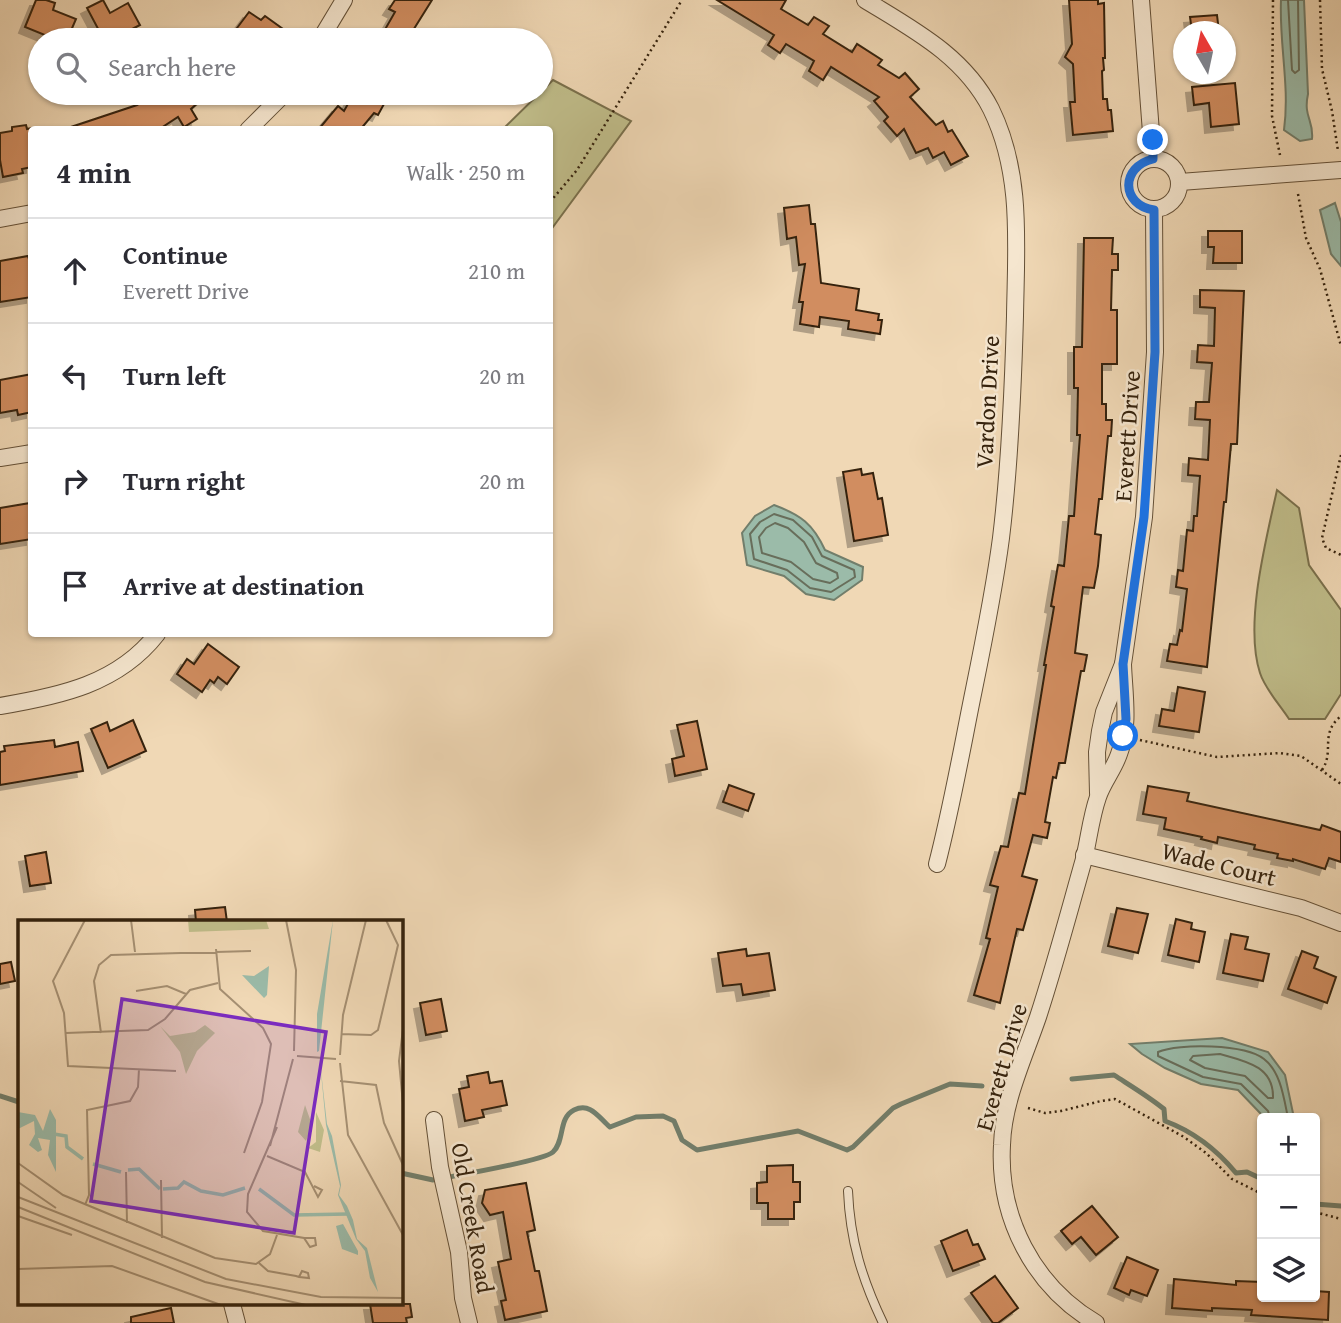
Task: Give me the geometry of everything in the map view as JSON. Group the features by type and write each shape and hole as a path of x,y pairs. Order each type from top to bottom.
{"street":[{"path":"327,28 344,0"},
{"name":"Vardon Drive","path":"865,0 934,43 975,82 1003,137 1012,174 1016,212 1013,353 1001,537 985,635 937,864"},
{"path":"1141,0 1153,159"},
{"path":"252,126 273,105"},
{"path":"1153,159 1167,162 1174,168 1180,182 1176,198 1169,205 1154,210 1145,209 1138,204 1129,188 1129,178 1136,166 1153,159"},
{"path":"1180,182 1341,170"},
{"name":"Everett Drive","path":"1096,1323 1063,1300 1030,1259 1011,1219 1002,1170 1002,1143 1008,1107 1060,949 1098,795 1120,752 1126,719 1123,664 1138,565 1155,352 1154,210"},
{"path":"0,219 28,214"},
{"path":"0,458 28,454"},
{"path":"0,706 64,694 103,679 134,657 154,637"},
{"name":"Everett Drive","path":"1098,795 1097,752 1100,731 1104,712 1123,664"},
{"name":"Wade Court","path":"1084,855 1301,908 1341,923"},
{"name":"Old Creek Road","path":"434,1120 440,1167 459,1252 463,1298 469,1323"},
{"path":"233,1306 237,1323"}],"lane":[{"path":"848,1191 853,1245 883,1323"}],"path":[{"path":"553,198 577,170 682,0"},
{"path":"1273,0 1272,116 1280,155"},
{"path":"1320,0 1322,69 1338,151"},
{"path":"1298,194 1306,238 1320,269 1341,346"},
{"path":"1341,455 1322,538 1326,548 1341,555"},
{"path":"1322,771 1328,762 1329,732 1341,716"},
{"path":"1123,736 1217,757 1280,753 1301,756 1341,784"},
{"path":"1028,1108 1045,1112 1061,1111 1115,1100 1129,1105 1206,1153 1232,1179 1257,1192"},
{"path":"1320,1213 1341,1219"}],"shaded area":[{"path":"553,80 631,121 553,227 553,126 506,126 527,105 553,105"},
{"path":"1277,490 1299,508 1309,565 1341,610 1341,694 1325,719 1289,719 1260,673 1254,631 1255,607"}],"water":[{"path":"1281,0 1304,0 1307,108 1312,139 1300,141 1284,130 1286,97"},
{"path":"1335,203 1341,222 1341,266 1331,254 1320,210"},
{"path":"774,505 805,522 816,533 825,550 863,567 862,580 834,600 806,594 784,576 747,565 742,533 755,516"},
{"path":"1222,1038 1268,1052 1285,1075 1293,1113 1260,1113 1238,1090 1201,1084 1165,1068 1130,1044"}],"building":[{"path":"36,0 55,3 53,10 76,19 72,28 25,27"},
{"path":"103,0 110,13 128,3 140,25 134,28 98,28 87,8"},
{"path":"395,0 432,0 414,28 386,28 395,12 389,9"},
{"path":"717,0 786,0 781,9 808,25 814,17 829,26 823,34 852,52 857,44 882,60 878,65 899,78 905,73 919,89 910,97 936,125 943,121 948,132 952,130 968,156 951,165 944,152 933,158 928,148 916,153 904,129 897,136 884,121 888,117 874,101 879,97 831,67 823,80 809,71 814,61 786,44 780,53 768,45 774,35"},
{"path":"1069,0 1098,0 1098,4 1104,3 1103,99 1107,99 1108,110 1111,110 1113,131 1073,135 1070,102 1075,102 1073,64 1065,57 1072,44"},
{"path":"249,12 261,20 265,16 282,28 237,28"},
{"path":"1217,15 1218,21 1191,21 1190,17"},
{"path":"1235,84 1239,124 1211,127 1209,103 1194,105 1192,87"},
{"path":"137,105 196,105 191,109 197,119 186,126 178,117 164,126 74,126"},
{"path":"347,105 383,105 378,115 374,113 363,126 321,126 338,106 344,111"},
{"path":"26,125 28,129 28,168 22,169 23,173 3,177 0,133 12,131 12,127"},
{"path":"809,205 811,224 815,224 821,283 859,289 856,310 879,314 878,320 882,320 880,334 848,329 849,321 820,317 819,327 800,324 803,302 799,302 805,264 799,265 796,237 787,239 784,208"},
{"path":"1208,231 1242,231 1242,263 1213,263 1214,247 1208,247"},
{"path":"1084,238 1113,238 1112,254 1118,254 1118,270 1112,270 1111,310 1117,310 1117,364 1102,364 1102,404 1106,404 1106,420 1112,420 1095,534 1101,535 1098,566 1094,588 1083,587 1075,653 1087,655 1084,671 1081,671 1065,763 1059,763 1056,778 1053,777 1045,822 1050,823 1047,838 1033,835 1022,876 1037,880 1023,930 1017,929 1000,1003 974,995 990,939 986,938 998,887 990,885 1001,846 1008,847 1019,793 1025,794 1046,665 1058,565 1064,566 1069,516 1074,516 1080,435 1077,435 1078,388 1074,388 1074,347 1082,347"},
{"path":"28,256 28,298 0,302 0,261"},
{"path":"1200,290 1244,291 1237,444 1231,444 1207,667 1167,661 1170,644 1177,645 1180,630 1182,631 1187,589 1176,587 1178,570 1183,571 1187,530 1193,531 1194,516 1197,516 1200,476 1188,475 1189,458 1208,460 1210,420 1195,419 1196,402 1209,402 1212,363 1197,362 1198,345 1214,346 1215,308 1200,307"},
{"path":"28,375 28,413 18,415 17,410 0,413 0,380"},
{"path":"861,469 862,475 873,473 878,499 882,498 888,535 854,541 843,472"},
{"path":"28,503 28,540 0,544 0,508"},
{"path":"208,644 239,667 227,684 218,677 214,683 210,680 202,692 177,674 187,659 194,664"},
{"path":"1178,687 1205,692 1199,732 1159,726 1162,709 1174,711"},
{"path":"133,720 146,751 108,768 91,729 107,722 110,731"},
{"path":"697,721 707,769 675,776 672,759 684,756 677,725"},
{"path":"54,740 55,747 78,742 83,771 0,785 0,752 5,751 4,746"},
{"path":"729,785 754,794 748,811 723,802"},
{"path":"1148,786 1189,793 1187,801 1320,830 1322,825 1341,832 1341,862 1329,858 1325,869 1293,859 1277,858 1278,854 1254,849 1255,845 1218,837 1217,843 1164,829 1166,818 1143,814"},
{"path":"46,852 51,883 30,886 25,856"},
{"path":"225,907 227,920 196,920 195,910"},
{"path":"1117,908 1148,914 1138,953 1108,946"},
{"path":"1176,919 1192,923 1191,929 1205,932 1199,962 1168,955"},
{"path":"1231,934 1248,937 1245,949 1269,954 1263,981 1223,973"},
{"path":"746,949 747,956 769,953 775,990 743,995 741,984 723,986 718,953"},
{"path":"1302,951 1318,957 1314,968 1336,977 1327,1003 1288,989"},
{"path":"11,962 15,981 0,984 0,964"},
{"path":"441,999 447,1031 426,1035 420,1003"},
{"path":"488,1072 490,1083 502,1081 507,1105 482,1110 484,1117 465,1121 459,1089 469,1087 467,1076"},
{"path":"793,1165 793,1182 800,1182 800,1202 794,1202 794,1219 768,1219 768,1203 757,1203 757,1183 767,1182 767,1166"},
{"path":"526,1183 535,1230 527,1232 547,1311 505,1320 501,1301 506,1300 498,1262 511,1259 503,1212 490,1215 482,1203 485,1190"},
{"path":"1092,1206 1118,1237 1096,1255 1081,1237 1072,1244 1061,1231"},
{"path":"967,1230 973,1245 978,1244 985,1259 953,1271 941,1241"},
{"path":"1127,1257 1158,1270 1147,1296 1131,1290 1129,1295 1114,1288"},
{"path":"995,1276 1018,1308 998,1323 993,1323 971,1293"},
{"path":"1174,1279 1236,1285 1236,1281 1257,1282 1257,1302 1320,1302 1320,1291 1329,1292 1328,1320 1251,1315 1252,1310 1172,1308"},
{"path":"410,1304 412,1317 406,1318 407,1323 373,1323 370,1306"},
{"path":"171,1308 174,1323 131,1323 131,1317"}],"waterway":[{"path":"1072,1079 1114,1075 1164,1109 1165,1121 1204,1142 1236,1173 1247,1172 1257,1177"},
{"path":"449,1177 536,1159 553,1152 566,1118 580,1108 590,1109 610,1127 636,1117 663,1116 674,1121 682,1140 697,1150 798,1131 847,1150 893,1108 901,1104 950,1084 982,1086"},
{"path":"0,1096 18,1102"},
{"path":"402,1173 433,1180"},
{"path":"1320,1204 1341,1206"}],"route":[{"path":"1123,736 1126,719 1123,664 1144,517 1155,352 1154,210 1145,209 1138,204 1129,188 1129,178 1136,166 1153,159 1153,140"}]}
